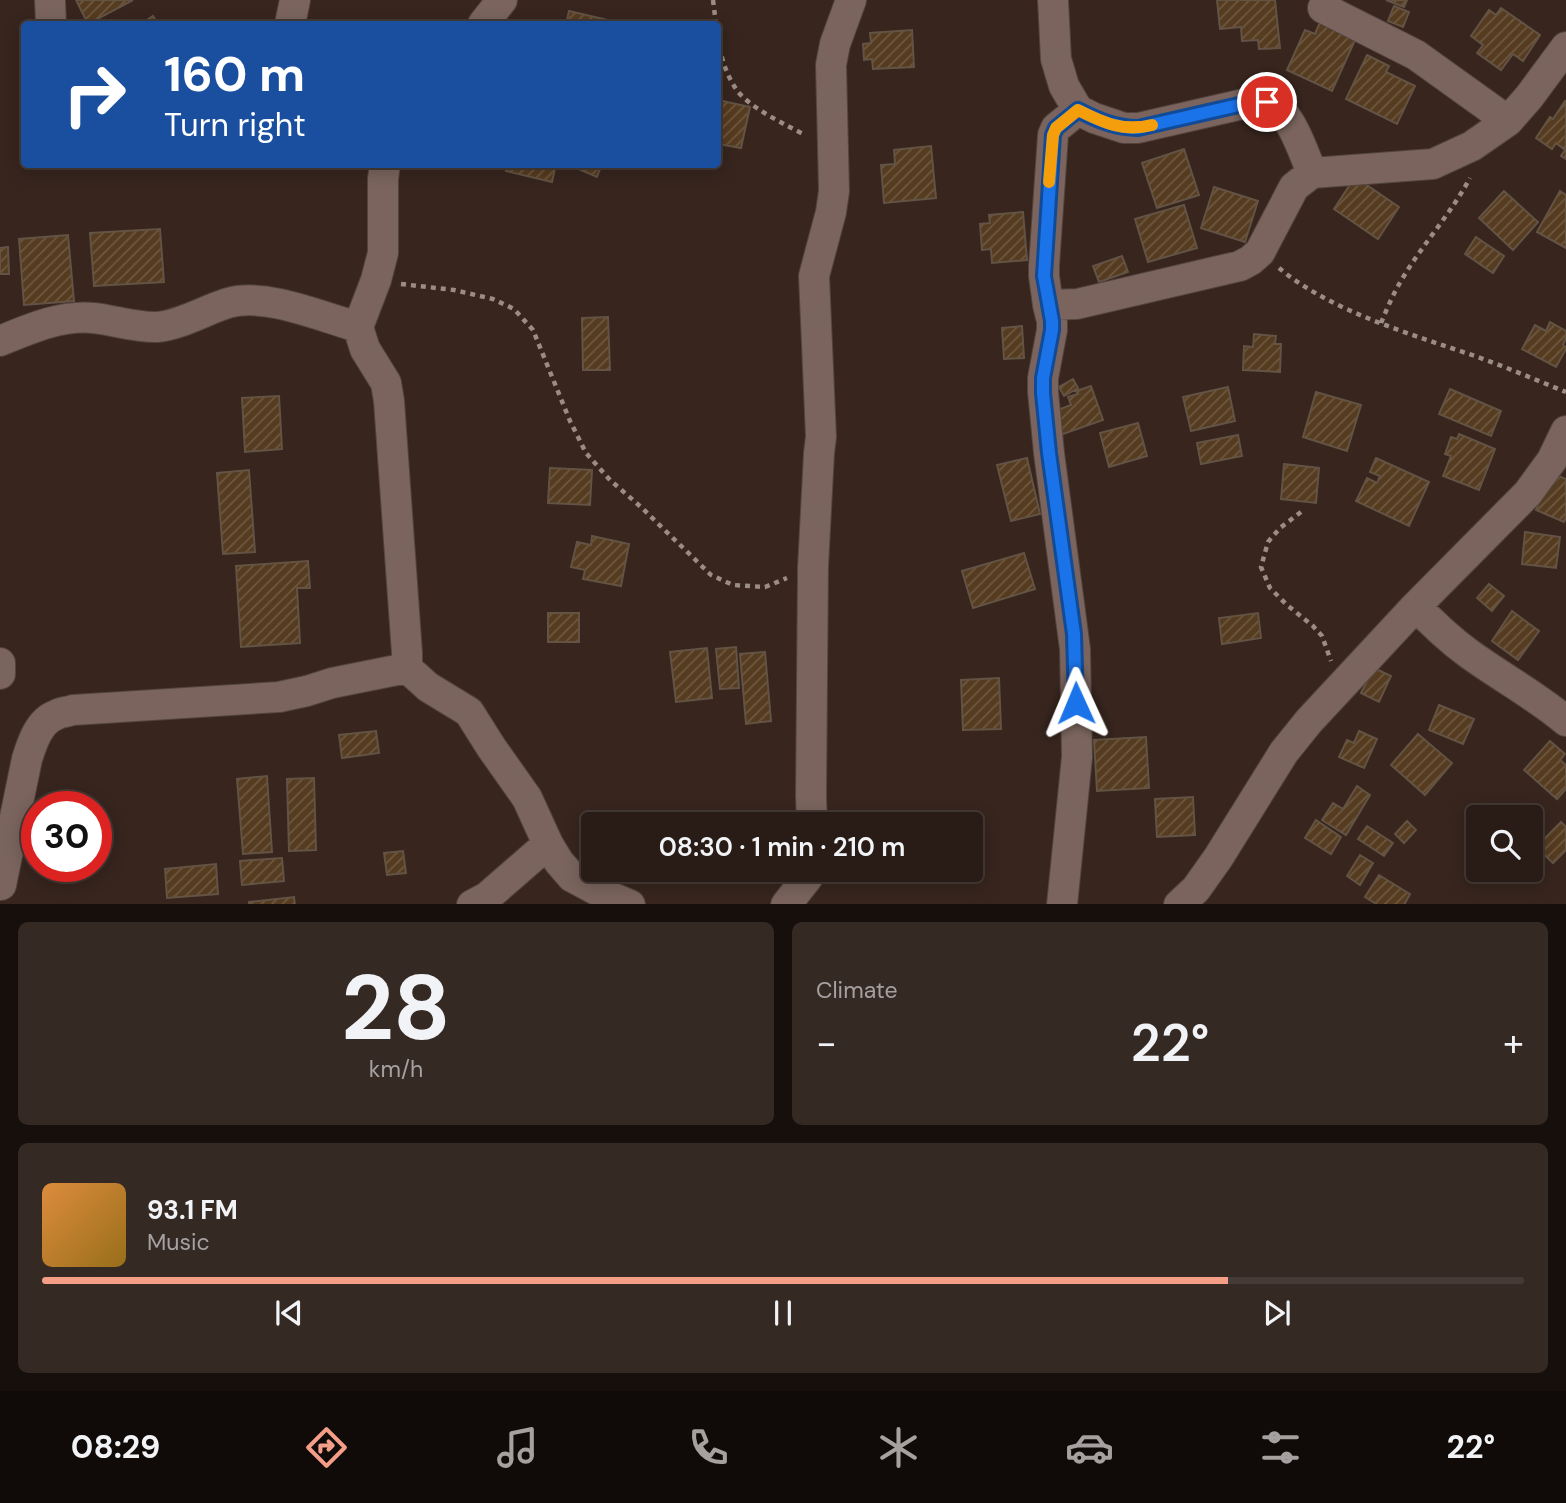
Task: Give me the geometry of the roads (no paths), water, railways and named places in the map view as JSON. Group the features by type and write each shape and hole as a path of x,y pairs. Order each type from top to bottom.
{"street":[{"path":"50,0 51,21"},
{"path":"291,21 295,0"},
{"path":"485,21 502,0"},
{"path":"812,812 813,567 821,438 814,276 834,191 831,65 835,44 852,0"},
{"path":"1053,0 1056,59 1064,86 1078,110 1116,126 1138,128 1252,102 1267,102 1280,109 1288,120 1312,173"},
{"path":"1323,8 1416,55 1508,121"},
{"path":"1048,305 1077,304 1240,266 1260,252 1294,187 1312,173 1433,164 1472,146 1508,121 1566,47"},
{"path":"1062,904 1077,757 1075,649 1043,393 1043,378 1052,330 1044,266 1053,135 1056,128 1078,110"},
{"path":"384,168 383,253 359,327 365,349 386,383 389,401 407,668 428,687 469,712 527,798 548,844 572,877 628,904"},
{"path":"0,341 37,326 75,318 144,327 169,325 242,300 272,302 359,327"},
{"path":"1180,904 1196,889 1218,858 1284,752 1309,721 1416,606 1528,493 1552,460 1566,431"},
{"path":"1416,606 1469,654 1545,703 1566,721"},
{"path":"0,663 0,674"},
{"path":"1,885 27,758 33,740 43,724 54,715 73,710 279,697 407,668"},
{"path":"474,904 487,897 548,844"},
{"path":"0,877 3,904"},
{"path":"787,904 804,882"}]}
